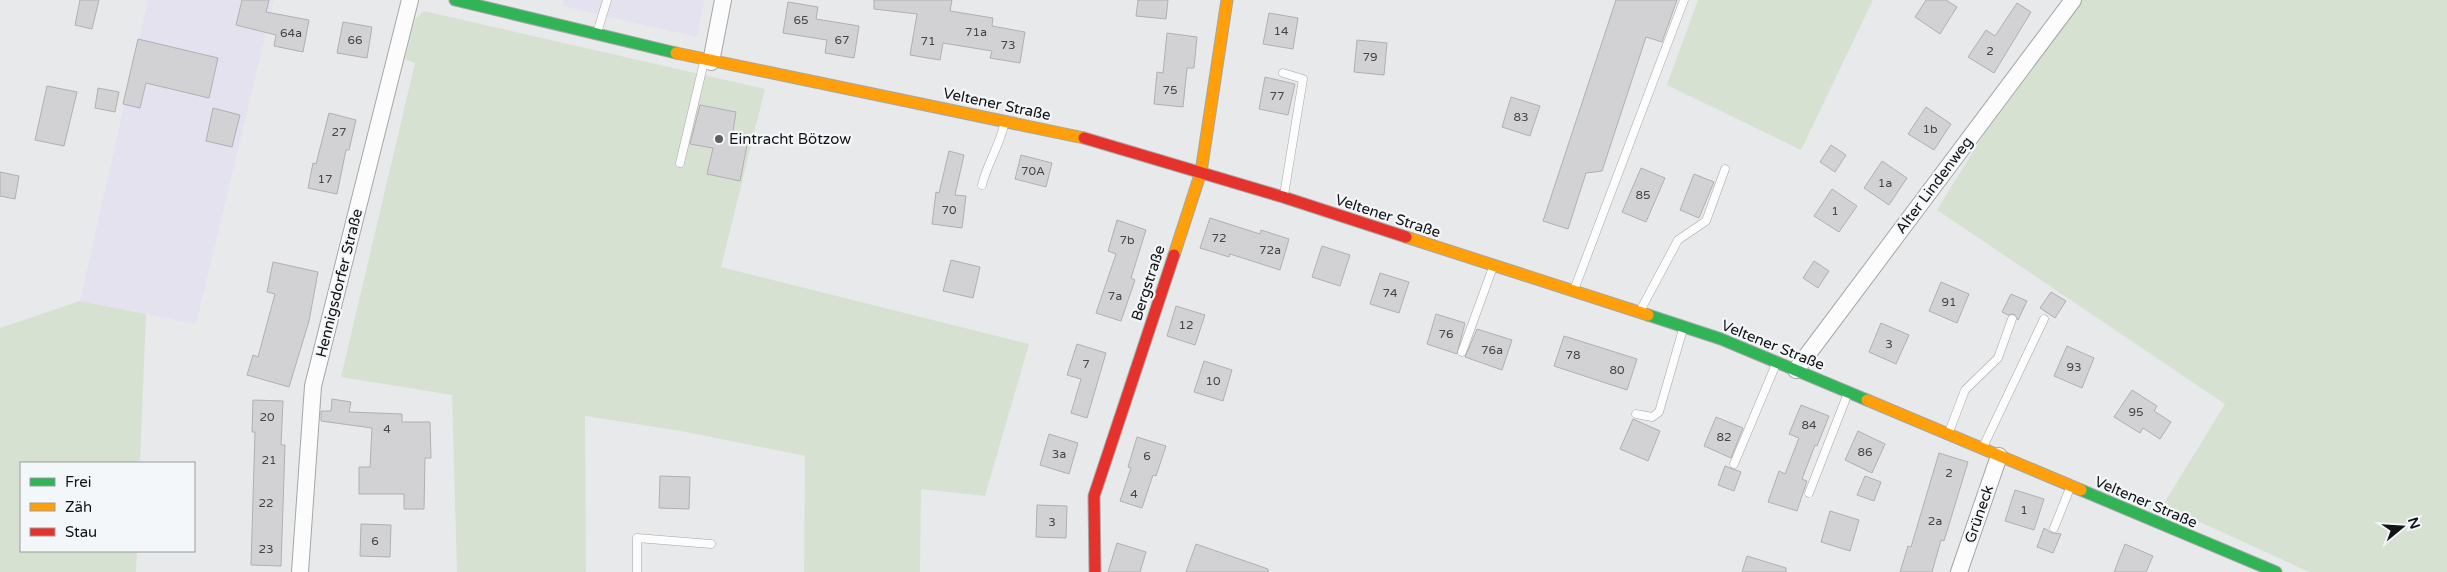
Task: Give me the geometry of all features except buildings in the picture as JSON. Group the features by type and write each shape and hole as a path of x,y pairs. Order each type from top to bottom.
{"main road":[{"name":"Veltener Straße","path":"455,0 500,5 597,35 708,61 1092,140 1283,197 1684,327 1796,370 2276,572"},
{"name":"Bergstraße","path":"1095,572 1094,496 1201,172 1227,0"}],"street":[{"name":"Hennigsdorfer Straße","path":"300,572 314,386 410,0"},
{"path":"708,61 723,0"},
{"name":"Alter Lindenweg","path":"1796,370 2073,0"},
{"name":"Grüneck","path":"1959,572 1999,456"}],"lane":[{"path":"597,35 606,0"},
{"path":"1574,292 1684,0"},
{"path":"680,163 708,61"},
{"path":"1283,74 1303,79 1283,197"},
{"path":"982,185 986,168 999,147 1005,121"},
{"path":"1639,313 1678,240 1706,220 1725,169"},
{"path":"1462,352 1494,266"},
{"path":"1948,434 1965,390 1998,358 2012,319"},
{"path":"1982,448 2044,319"},
{"path":"1636,414 1652,417 1659,412 1684,327"},
{"path":"1734,464 1776,362"},
{"path":"1809,493 1848,392"},
{"path":"2054,528 2071,487"},
{"path":"637,572 637,538 711,544"}],"shaded area":[{"path":"148,0 274,0 196,324 80,301"},
{"path":"564,0 704,0 697,37 562,6"}],"green space":[{"path":"1698,0 1873,0 1801,150 1667,85"},
{"path":"2063,0 2447,0 2447,572 2309,572 2163,505 2225,404 1937,210 2065,2"},
{"path":"424,11 765,89 721,267 1029,344 985,496 921,489 920,572 804,572 805,456 681,431 585,416 586,572 457,572 452,395 341,377 415,63 405,59 415,19"},
{"path":"80,301 146,314 140,462 20,462 20,552 137,552 136,572 0,572 0,328"}],"traffic: fast":[{"path":"455,0 676,53"},
{"path":"1648,315 1721,339 1867,400"},
{"path":"2081,490 2276,572"}],"traffic: slow":[{"path":"1174,255 1201,172 1227,0"},
{"path":"676,53 1084,138"},
{"path":"1406,237 1648,315"},
{"path":"1867,400 2081,490"}],"traffic: jam":[{"path":"1084,138 1283,197 1406,237"},
{"path":"1095,572 1094,496 1174,255"}],"place":[{"name":"Eintracht Bötzow","path":"719,139"}]}
